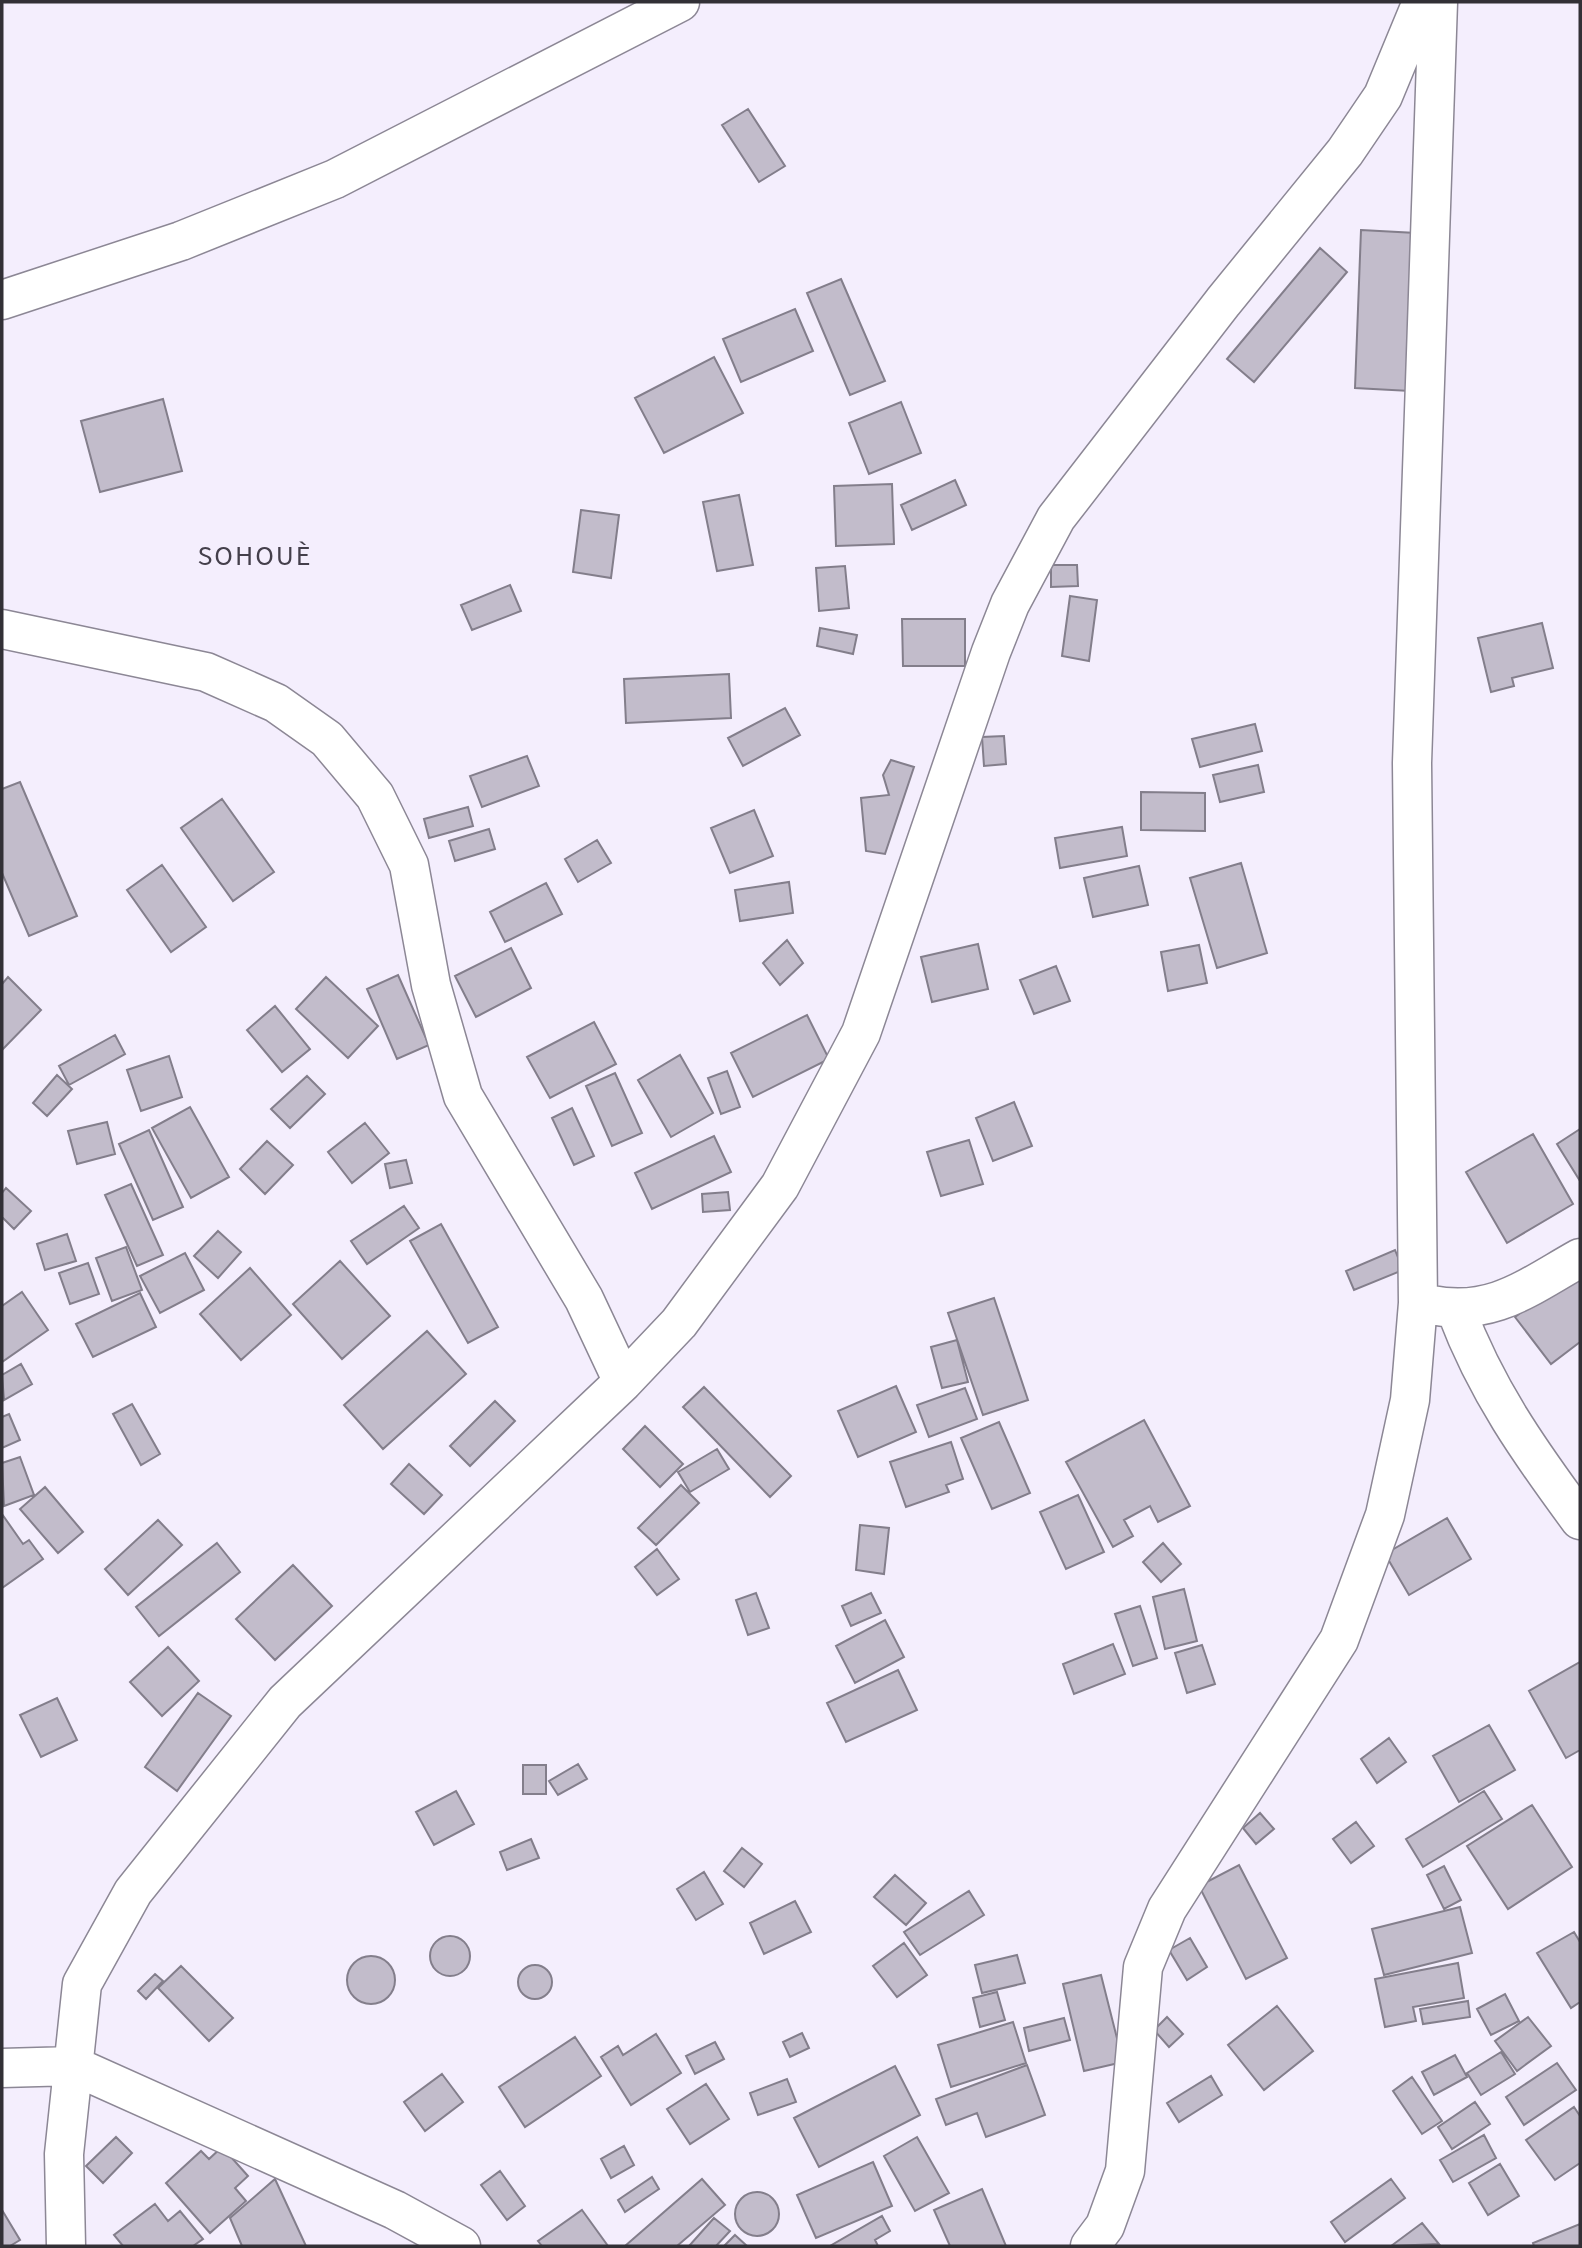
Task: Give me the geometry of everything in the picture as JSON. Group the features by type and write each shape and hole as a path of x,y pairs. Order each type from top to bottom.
{"street":[{"path":"2,300 181,241 335,179 680,2"},
{"path":"66,2246 64,2154 82,1984 132,1892 285,1702 623,1382 679,1323 780,1186 861,1033 991,652 1034,554 1056,518 1106,453 1345,152 1383,96 1422,2"},
{"path":"1090,2246 1105,2226 1125,2171 1143,1967 1167,1909 1339,1640 1385,1515 1410,1400 1418,1303 1413,1049 1412,763 1438,2"},
{"path":"2,629 206,672 276,703 327,739 375,796 409,865 431,985 463,1096 584,1299 623,1382"},
{"path":"1418,1303 1455,1310 1483,1308 1509,1297 1580,1258"},
{"path":"1455,1310 1474,1359 1506,1418 1580,1520"},
{"path":"2,2068 74,2066 395,2210 446,2243"}],"building":[{"path":"748,109 785,166 759,182 722,125"},
{"path":"1361,230 1416,233 1410,391 1355,388"},
{"path":"1320,248 1347,272 1254,382 1227,359"},
{"path":"841,279 885,381 850,395 807,293"},
{"path":"795,309 813,351 741,382 723,339"},
{"path":"714,357 743,413 664,453 635,398"},
{"path":"163,399 182,471 100,492 81,421"},
{"path":"901,402 921,453 869,474 849,423"},
{"path":"955,480 966,505 912,530 901,505"},
{"path":"892,484 894,544 836,546 834,486"},
{"path":"739,495 753,565 717,571 703,502"},
{"path":"581,510 619,515 611,578 573,572"},
{"path":"1051,565 1077,565 1078,586 1051,587"},
{"path":"845,566 849,608 819,611 816,568"},
{"path":"510,585 521,611 472,630 461,605"},
{"path":"1070,596 1097,600 1089,661 1062,656"},
{"path":"902,619 965,619 965,666 903,666"},
{"path":"1542,623 1553,668 1512,678 1514,686 1491,692 1478,638"},
{"path":"820,628 857,635 853,654 817,646"},
{"path":"729,674 731,718 626,723 624,679"},
{"path":"785,708 800,735 743,766 728,738"},
{"path":"1255,724 1262,751 1200,767 1192,739"},
{"path":"1004,736 1006,764 984,766 982,737"},
{"path":"527,756 539,786 482,807 470,776"},
{"path":"891,760 914,767 885,854 866,851 861,798 889,795 883,775"},
{"path":"1258,765 1264,792 1220,802 1213,775"},
{"path":"20,782 77,916 29,936 2,873 2,789"},
{"path":"1141,792 1205,793 1205,831 1141,830"},
{"path":"222,799 274,872 233,901 181,828"},
{"path":"468,807 473,826 429,838 424,819"},
{"path":"754,810 773,856 730,873 711,828"},
{"path":"1122,827 1127,856 1060,868 1055,838"},
{"path":"489,829 495,849 455,861 449,841"},
{"path":"597,840 611,863 578,882 565,859"},
{"path":"1241,863 1267,953 1217,968 1190,878"},
{"path":"162,865 206,927 171,952 127,890"},
{"path":"1139,866 1148,905 1093,917 1084,878"},
{"path":"789,882 793,913 740,921 735,890"},
{"path":"546,883 562,914 505,942 490,912"},
{"path":"787,940 803,963 780,985 763,963"},
{"path":"978,944 988,989 932,1002 921,957"},
{"path":"1199,945 1207,983 1168,991 1161,952"},
{"path":"511,948 531,988 476,1017 455,976"},
{"path":"1056,966 1070,1001 1034,1014 1020,980"},
{"path":"398,975 429,1045 397,1059 367,989"},
{"path":"8,977 41,1010 2,1050 2,984"},
{"path":"326,977 378,1026 348,1058 296,1009"},
{"path":"275,1006 310,1049 282,1072 247,1030"},
{"path":"807,1015 829,1059 753,1097 731,1053"},
{"path":"594,1022 616,1064 550,1098 527,1057"},
{"path":"115,1035 125,1054 69,1085 59,1066"},
{"path":"680,1055 713,1113 671,1137 638,1080"},
{"path":"169,1056 182,1097 141,1111 127,1070"},
{"path":"727,1071 740,1107 721,1114 708,1078"},
{"path":"615,1073 642,1133 612,1146 586,1086"},
{"path":"57,1075 72,1089 47,1116 33,1103"},
{"path":"307,1076 325,1094 290,1128 271,1109"},
{"path":"1014,1102 1032,1146 993,1161 976,1118"},
{"path":"190,1107 229,1177 191,1198 152,1128"},
{"path":"572,1108 594,1156 574,1165 552,1118"},
{"path":"107,1122 115,1154 77,1164 68,1131"},
{"path":"365,1123 389,1153 352,1183 328,1152"},
{"path":"1580,1129 1580,1181 1557,1144"},
{"path":"149,1130 183,1207 153,1220 119,1144"},
{"path":"1533,1134 1573,1204 1507,1243 1466,1172"},
{"path":"714,1136 731,1172 652,1209 635,1173"},
{"path":"969,1140 983,1184 941,1196 927,1152"},
{"path":"267,1141 293,1165 265,1194 240,1169"},
{"path":"406,1160 412,1183 390,1188 385,1164"},
{"path":"131,1184 163,1255 137,1266 105,1195"},
{"path":"6,1188 31,1211 14,1229 2,1217 2,1193"},
{"path":"728,1192 730,1210 703,1212 702,1194"},
{"path":"404,1206 419,1228 367,1264 351,1241"},
{"path":"441,1224 498,1327 468,1343 410,1241"},
{"path":"218,1231 241,1252 218,1278 194,1256"},
{"path":"67,1234 76,1261 45,1270 37,1244"},
{"path":"126,1247 142,1290 112,1301 96,1258"},
{"path":"1395,1250 1403,1270 1354,1290 1346,1271"},
{"path":"185,1253 204,1290 160,1313 140,1276"},
{"path":"340,1261 390,1316 342,1359 293,1304"},
{"path":"88,1263 99,1294 70,1304 59,1273"},
{"path":"250,1268 291,1315 241,1360 200,1314"},
{"path":"1580,1268 1580,1342 1551,1364 1515,1317"},
{"path":"22,1292 48,1330 2,1362 2,1306"},
{"path":"140,1293 156,1327 93,1357 76,1324"},
{"path":"994,1298 1028,1400 983,1415 948,1313"},
{"path":"427,1331 466,1374 383,1449 344,1405"},
{"path":"957,1340 968,1382 942,1388 931,1347"},
{"path":"21,1364 32,1384 4,1400 2,1375"},
{"path":"896,1386 916,1432 858,1457 838,1411"},
{"path":"704,1387 791,1476 770,1497 683,1407"},
{"path":"965,1388 977,1419 929,1437 917,1405"},
{"path":"495,1401 515,1421 470,1466 450,1446"},
{"path":"132,1404 160,1454 141,1465 113,1414"},
{"path":"9,1414 20,1440 2,1448 2,1417"},
{"path":"1144,1420 1190,1506 1158,1522 1150,1506 1124,1520 1133,1536 1113,1547 1066,1462"},
{"path":"999,1422 1030,1493 992,1509 961,1438"},
{"path":"645,1426 683,1464 660,1487 623,1449"},
{"path":"951,1442 963,1479 946,1485 949,1492 906,1507 890,1462"},
{"path":"717,1449 729,1469 690,1492 678,1472"},
{"path":"20,1457 34,1495 4,1506 2,1463"},
{"path":"409,1464 442,1495 424,1514 391,1484"},
{"path":"681,1485 699,1503 656,1545 638,1528"},
{"path":"45,1487 83,1532 58,1553 20,1509"},
{"path":"1078,1495 1104,1552 1066,1569 1040,1512"},
{"path":"2,1514 23,1544 29,1540 43,1559 2,1588"},
{"path":"1447,1518 1471,1559 1409,1595 1385,1554"},
{"path":"158,1520 182,1545 128,1595 105,1569"},
{"path":"860,1525 889,1528 884,1574 856,1570"},
{"path":"217,1543 240,1572 159,1636 136,1607"},
{"path":"1163,1543 1181,1564 1161,1582 1143,1562"},
{"path":"657,1549 679,1579 657,1595 635,1567"},
{"path":"293,1565 332,1606 275,1660 236,1619"},
{"path":"1184,1589 1197,1641 1165,1649 1153,1597"},
{"path":"756,1593 769,1628 748,1635 736,1600"},
{"path":"871,1593 881,1613 851,1626 842,1606"},
{"path":"1140,1606 1157,1658 1133,1666 1115,1614"},
{"path":"885,1620 904,1657 855,1683 836,1646"},
{"path":"1113,1644 1125,1674 1074,1694 1063,1664"},
{"path":"1202,1645 1215,1684 1187,1693 1175,1653"},
{"path":"168,1647 199,1681 162,1716 130,1682"},
{"path":"1580,1662 1580,1750 1566,1758 1529,1691"},
{"path":"898,1670 917,1710 846,1742 827,1703"},
{"path":"198,1693 231,1716 177,1791 145,1767"},
{"path":"57,1698 77,1740 41,1757 20,1715"},
{"path":"1489,1725 1515,1770 1459,1802 1433,1756"},
{"path":"1389,1738 1406,1762 1377,1783 1361,1759"},
{"path":"578,1764 587,1779 558,1795 549,1781"},
{"path":"523,1765 546,1765 546,1794 523,1794"},
{"path":"456,1791 474,1824 434,1845 416,1812"},
{"path":"1484,1791 1502,1819 1423,1867 1406,1839"},
{"path":"1532,1805 1572,1867 1508,1909 1467,1846"},
{"path":"1260,1813 1274,1829 1256,1844 1243,1828"},
{"path":"1356,1822 1374,1846 1351,1863 1333,1839"},
{"path":"531,1839 539,1858 507,1870 500,1852"},
{"path":"742,1848 762,1864 744,1887 724,1871"},
{"path":"1239,1865 1287,1958 1246,1979 1199,1886"},
{"path":"1444,1866 1461,1900 1444,1909 1427,1875"},
{"path":"704,1872 723,1904 696,1920 677,1889"},
{"path":"895,1875 926,1903 906,1925 874,1897"},
{"path":"969,1891 984,1915 920,1955 904,1932"},
{"path":"795,1901 811,1932 764,1954 750,1923"},
{"path":"1460,1907 1472,1953 1384,1975 1372,1929"},
{"path":"1574,1932 1580,1942 1580,2002 1571,2008 1537,1953"},
{"path":"450,1936 458,1937 464,1942 469,1948 469,1964 464,1970 458,1975 450,1976 442,1975 436,1970 431,1964 430,1956 431,1948 436,1942 442,1937"},
{"path":"1190,1938 1207,1967 1187,1980 1169,1950"},
{"path":"904,1943 927,1975 897,1997 873,1966"},
{"path":"1017,1955 1025,1983 982,1993 975,1965"},
{"path":"371,1956 388,1963 395,1980 388,1997 371,2004 354,1997 347,1980 354,1963"},
{"path":"1458,1963 1464,1998 1413,2007 1416,2021 1385,2027 1375,1979"},
{"path":"535,1965 547,1970 552,1982 547,1994 535,1999 523,1994 518,1982 523,1970"},
{"path":"181,1966 233,2018 209,2041 158,1988"},
{"path":"155,1974 163,1981 146,1999 138,1991"},
{"path":"1101,1975 1123,2062 1084,2071 1063,1984"},
{"path":"997,1992 1005,2020 980,2027 973,1998"},
{"path":"1505,1994 1519,2021 1491,2035 1477,2009"},
{"path":"1468,2001 1470,2017 1423,2024 1420,2009"},
{"path":"1277,2006 1313,2051 1264,2090 1228,2045"},
{"path":"1167,2017 1183,2034 1169,2047 1154,2030"},
{"path":"1528,2017 1551,2046 1517,2071 1495,2041"},
{"path":"1064,2018 1070,2040 1029,2051 1024,2028"},
{"path":"1013,2022 1026,2063 951,2087 938,2045"},
{"path":"802,2033 809,2048 790,2057 783,2042"},
{"path":"656,2034 681,2073 631,2105 601,2057 618,2046 623,2055"},
{"path":"575,2037 601,2076 525,2127 499,2087"},
{"path":"715,2042 724,2059 695,2074 686,2056"},
{"path":"1501,2052 1515,2074 1481,2095 1467,2073"},
{"path":"1455,2055 1467,2077 1434,2095 1422,2072"},
{"path":"1557,2063 1576,2090 1524,2125 1506,2097"},
{"path":"1027,2065 1045,2115 986,2137 977,2113 946,2125 936,2099"},
{"path":"895,2066 920,2115 819,2167 794,2118"},
{"path":"442,2074 463,2102 425,2131 404,2102"},
{"path":"1211,2076 1222,2095 1179,2122 1167,2103"},
{"path":"1412,2077 1442,2121 1422,2134 1393,2091"},
{"path":"787,2079 796,2102 758,2115 750,2093"},
{"path":"706,2084 729,2119 690,2144 667,2109"},
{"path":"1475,2102 1490,2124 1452,2149 1438,2127"},
{"path":"1574,2107 1580,2116 1580,2163 1555,2180 1526,2140"},
{"path":"1484,2135 1496,2158 1453,2182 1440,2160"},
{"path":"116,2137 132,2153 103,2183 86,2166"},
{"path":"917,2137 949,2193 915,2211 884,2156"},
{"path":"624,2146 634,2165 611,2178 601,2159"},
{"path":"222,2147 248,2176 235,2188 246,2201 210,2233 166,2183 201,2151 209,2159"},
{"path":"873,2162 892,2206 816,2238 797,2195"},
{"path":"1500,2164 1519,2196 1488,2215 1469,2183"},
{"path":"500,2171 525,2206 507,2220 481,2185"},
{"path":"652,2177 659,2189 625,2212 618,2200"},
{"path":"275,2179 306,2246 242,2246 230,2218"},
{"path":"702,2179 725,2205 677,2246 625,2246"},
{"path":"1391,2179 1405,2198 1345,2242 1331,2222"},
{"path":"982,2189 1006,2246 950,2246 934,2210"},
{"path":"757,2192 766,2193 773,2198 778,2205 778,2223 773,2230 766,2235 757,2236 748,2235 741,2230 736,2223 735,2214 736,2205 741,2198 748,2193"},
{"path":"155,2204 168,2221 180,2211 203,2239 193,2246 123,2246 114,2235"},
{"path":"2,2210 20,2240 10,2246 2,2246"},
{"path":"582,2210 608,2246 542,2246 538,2241"},
{"path":"882,2216 890,2231 875,2240 878,2246 830,2246"},
{"path":"714,2218 730,2231 716,2246 689,2246"},
{"path":"1422,2223 1439,2244 1391,2246"},
{"path":"1580,2224 1580,2246 1534,2246 1533,2243"},
{"path":"735,2235 747,2246 724,2246"}],"district":[{"name":"SOHOUÈ","path":"255,555"}]}
